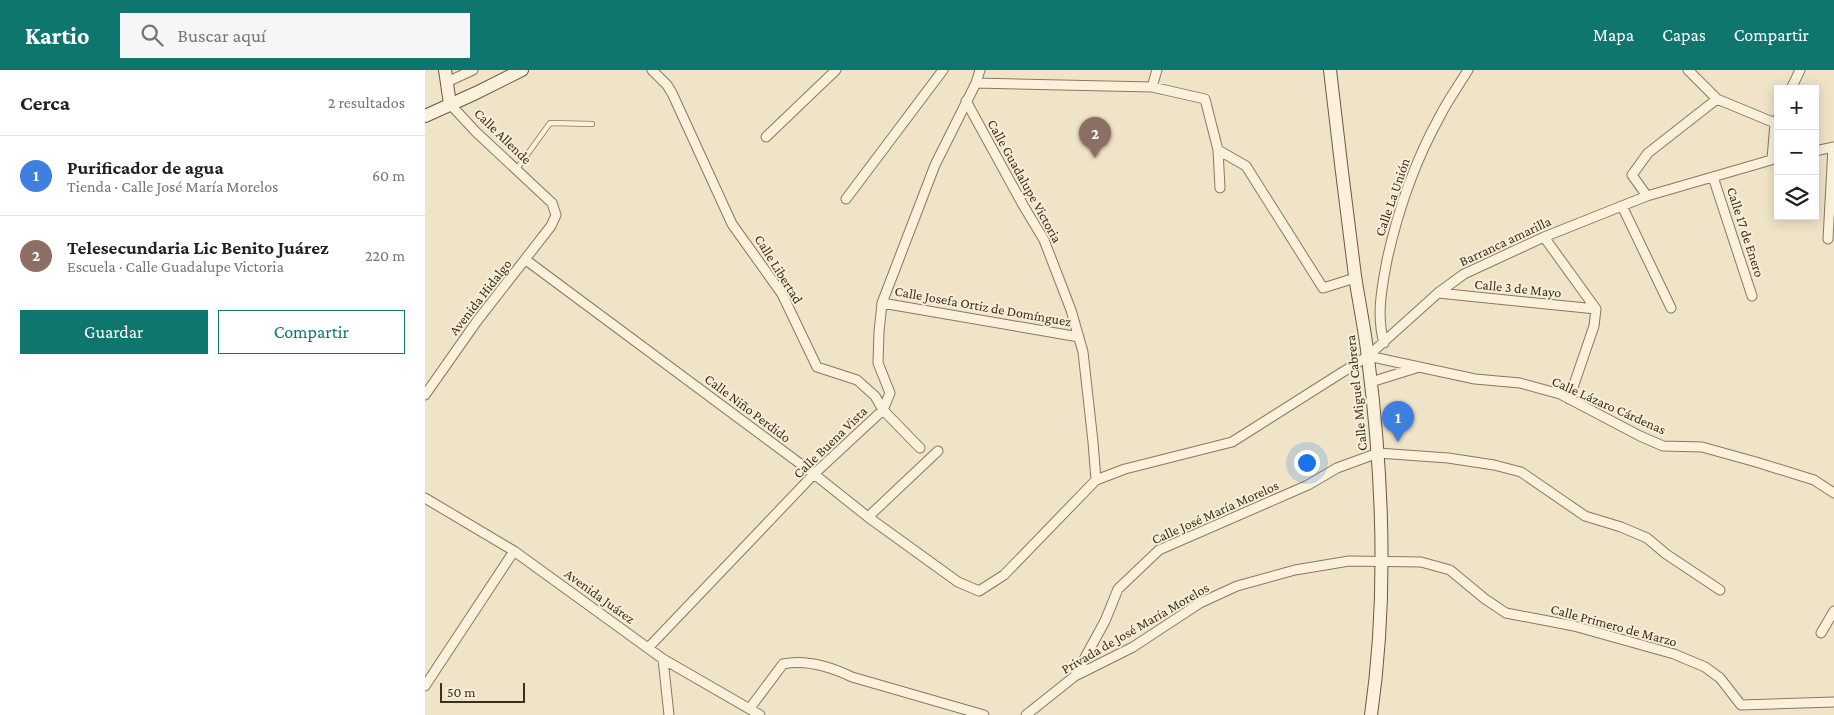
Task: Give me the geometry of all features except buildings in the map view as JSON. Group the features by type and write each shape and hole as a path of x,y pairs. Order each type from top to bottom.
{"street":[{"path":"450,104 446,76 473,70"},
{"path":"425,116 522,70"},
{"name":"Calle Libertad","path":"652,70 672,92 732,224 782,294 817,367 857,380 875,396 883,410 920,448"},
{"path":"765,137 836,70"},
{"path":"846,199 943,70"},
{"name":"Calle Buena Vista","path":"648,648 814,474 883,410 890,393 879,363 879,332 882,303 935,165 976,83 980,70"},
{"path":"1152,87 1157,70"},
{"name":"Calle Miguel Cabrera","path":"1330,70 1355,278 1368,356 1378,453 1383,563 1375,691 1371,715"},
{"name":"Calle La Unión","path":"1384,343 1380,330 1381,292 1392,237 1412,174 1440,116 1468,70"},
{"path":"1688,70 1717,99 1774,119"},
{"path":"1792,85 1796,72"},
{"path":"976,83 1152,87 1205,100 1218,150 1221,188"},
{"path":"1647,196 1632,175 1648,153 1717,99"},
{"name":"Calle Guadalupe Victoria","path":"966,101 1044,240 1071,310 1084,361 1096,480"},
{"name":"Calle Allende","path":"450,104 476,132 551,203 556,215"},
{"path":"1819,150 1834,147 1828,239"},
{"path":"1218,150 1246,166 1323,288 1355,278"},
{"name":"Calle 17 de Enero","path":"1647,196 1774,159"},
{"name":"Calle 17 de Enero","path":"1713,177 1752,296"},
{"name":"Barranca amarilla","path":"1096,480 1125,469 1232,442 1368,356 1437,293 1464,274 1544,236 1647,196"},
{"path":"1622,206 1671,308"},
{"name":"Avenida Hidalgo","path":"425,395 477,321 551,226 556,215"},
{"path":"1544,236 1596,310 1594,326 1569,399"},
{"name":"Calle Niño Perdido","path":"526,260 814,474 868,517 959,582 979,591 1004,575 1096,480"},
{"name":"Calle 3 de Mayo","path":"1437,293 1596,310"},
{"name":"Calle Josefa Ortiz de Domínguez","path":"882,303 1079,337"},
{"name":"Calle Lázaro Cárdenas","path":"1368,356 1475,379 1520,383 1560,394 1663,446 1702,446 1814,480 1834,493"},
{"path":"1371,382 1417,368"},
{"path":"868,517 938,451"},
{"name":"Calle José María Morelos","path":"1075,676 1105,620 1118,589 1159,550 1308,485 1337,468 1378,453 1448,458 1494,465 1521,472 1585,516 1621,527 1647,538 1666,554 1720,590"},
{"name":"Avenida Juárez","path":"425,498 514,551 663,659 760,715"},
{"path":"425,686 514,551"},
{"name":"Privada de José María Morelos","path":"1026,715 1075,676 1133,647 1200,603 1237,586 1295,570 1349,561 1383,563"},
{"name":"Calle Primero de Marzo","path":"1383,563 1421,562 1450,570 1485,599 1506,613 1574,626 1674,654 1705,667 1720,678 1741,706 1834,702"},
{"path":"1821,633 1834,611"},
{"path":"663,659 669,715"},
{"path":"750,708 783,664 795,661 834,668 852,677 984,715"}],"lane":[{"path":"515,170 550,123 592,124"}],"place":[{"name":"Telesecundaria Lic Benito Juárez","path":"1095,158"},
{"name":"Purificador de agua","path":"1398,442"}]}
